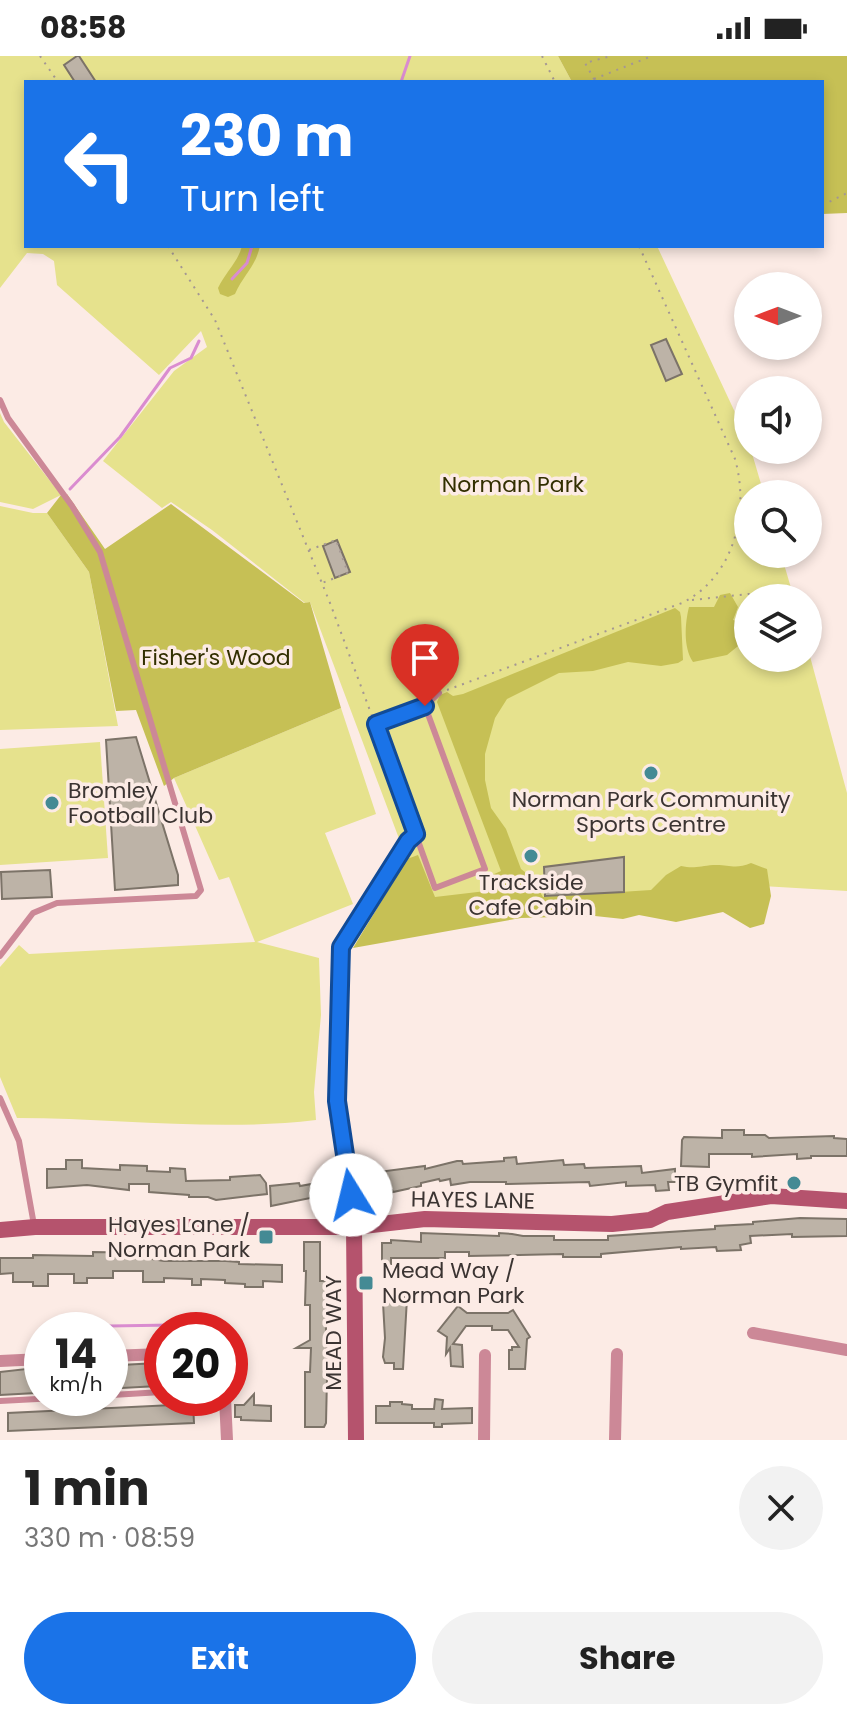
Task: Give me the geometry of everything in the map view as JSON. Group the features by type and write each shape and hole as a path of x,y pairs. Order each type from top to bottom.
{"main road":[{"name":"HAYES LANE","path":"0,1230 35,1227 354,1227 425,1219 612,1224 650,1220 667,1212 771,1196 847,1201"},
{"name":"MEAD WAY","path":"354,1227 356,1440"}],"street":[{"path":"753,1333 847,1350"},
{"path":"615,1440 617,1354"},
{"path":"484,1440 485,1355"},
{"path":"0,1361 24,1360"},
{"path":"226,1416 227,1440"}],"lane":[{"path":"0,400 8,418 72,506 100,552 201,890 196,896 57,903 33,913 0,956"},
{"path":"425,706 485,869 435,888 376,724 425,706 439,693"},
{"path":"354,1227 337,1101 341,947 408,841 416,834"},
{"path":"0,1098 19,1141 35,1227"},
{"path":"0,1401 24,1400"}],"path":[{"path":"40,56 57,80"},
{"path":"542,56 554,80"},
{"path":"611,56 585,63 594,79 652,56"},
{"path":"824,202 847,193"},
{"path":"169,248 215,320 376,724"},
{"path":"640,248 735,459 741,480"},
{"path":"439,693 691,598 710,583 724,563 734,537"},
{"path":"308,551 336,540 348,573 322,583"},
{"path":"691,598 698,601 734,596"}],"green space":[{"name":"Norman Park","path":"0,56 558,56 571,80 24,80 24,248 658,248 734,410 734,464 755,464 760,480 734,480 734,568 785,568 790,584 734,584 734,672 814,672 847,793 847,891 761,886 424,905 310,602 305,603 171,502 162,508 103,461 174,371 207,347 201,331 159,375 57,285 54,261 43,254 27,253 0,288"},
{"path":"558,56 847,56 847,213 824,214 824,80 571,80"},
{"path":"241,248 259,248 235,294 228,297 220,294 218,288"},
{"path":"0,413 61,495 33,509 0,502"},
{"name":"Fisher's Wood","path":"67,494 105,549 171,504 304,603 310,602 341,708 174,778 164,786 136,710 116,711 89,572 47,513 61,495"},
{"path":"0,506 47,513 89,572 118,726 0,730"},
{"path":"730,593 734,600 734,649 727,655 693,662 686,635 689,607 714,607 720,595"},
{"path":"675,608 681,617 683,660 678,663 661,666 628,662 593,671 559,673 507,699 495,718 485,754 485,780 491,808 506,829 521,869 530,876 543,897 651,890 681,866 751,863 767,869 771,896 764,924 750,928 723,912 676,922 639,915 623,919 595,916 521,918 353,948 407,859 418,855 435,897 486,891 485,878 501,871 437,702 440,695 447,692 453,696 463,694"},
{"path":"341,708 376,814 325,833 353,904 257,942 319,958 321,1015 314,1092 316,1120 204,1125 17,1118 0,1077 0,967 19,945 29,954 255,942 229,877 219,880 174,778"},
{"name":"Bromley Football Club","path":"100,742 108,858 0,865 0,749"}],"building":[{"path":"79,56 95,80 74,80 64,65"},
{"path":"666,339 682,374 666,381 651,345"},
{"path":"337,540 350,572 335,578 323,546"},
{"path":"136,737 178,875 178,885 115,890 106,740"},
{"name":"Norman Park Community Sports Centre","path":"624,857 624,892 545,896 544,867"},
{"path":"50,870 52,897 2,899 1,872"},
{"path":"722,1130 744,1130 744,1135 765,1135 769,1138 834,1136 847,1139 847,1156 797,1159 797,1154 752,1157 752,1154 709,1154 709,1167 681,1166 684,1137 722,1138"},
{"path":"516,1157 517,1164 563,1160 564,1165 584,1164 585,1168 641,1166 642,1173 675,1169 675,1182 668,1182 669,1190 656,1191 655,1185 626,1186 626,1182 590,1186 589,1182 470,1182 451,1185 450,1179 439,1179 393,1192 374,1190 372,1178 364,1179 363,1168 378,1166 379,1172 425,1166 425,1169 457,1161 463,1164"},
{"path":"66,1160 82,1160 82,1168 120,1170 120,1165 147,1166 147,1171 185,1169 186,1181 230,1180 230,1177 260,1175 266,1183 267,1194 216,1200 149,1192 149,1184 129,1184 129,1190 87,1185 47,1188 47,1169 66,1169"},
{"path":"328,1181 330,1194 271,1206 270,1186 299,1183 300,1186"},
{"path":"800,1218 847,1219 847,1236 750,1236 751,1243 740,1245 741,1250 681,1247 601,1254 601,1257 563,1257 563,1254 469,1256 469,1252 445,1252 445,1258 391,1258 391,1264 382,1264 382,1243 391,1243 391,1240 421,1242 421,1233 499,1236 499,1233 554,1236 554,1240 608,1240 608,1236 715,1229 715,1226"},
{"path":"304,1242 320,1242 320,1281 325,1281 327,1378 324,1427 305,1427 305,1372 310,1372 311,1348 296,1348 310,1340 310,1305 305,1305"},
{"path":"93,1252 151,1253 151,1259 164,1261 282,1265 282,1282 263,1281 263,1287 245,1287 245,1284 225,1283 225,1280 201,1279 201,1285 192,1285 192,1279 164,1278 164,1282 143,1282 143,1271 113,1271 113,1278 87,1278 87,1283 74,1283 74,1274 48,1274 48,1286 33,1286 33,1282 13,1282 13,1273 0,1274 0,1258 93,1256"},
{"path":"395,1293 404,1293 404,1298 407,1298 403,1369 394,1369 394,1363 385,1363 383,1357 383,1303 385,1298 395,1298"},
{"path":"458,1306 467,1313 508,1313 513,1310 530,1337 527,1339 525,1369 509,1369 509,1350 519,1347 508,1330 492,1330 492,1326 466,1326 453,1344 462,1345 463,1367 451,1366 450,1348 446,1354 447,1337 438,1331"},
{"path":"144,1364 144,1387 128,1388 128,1365"},
{"path":"24,1369 24,1394 0,1395 0,1372"},
{"path":"254,1394 254,1405 271,1406 271,1421 235,1417 248,1416 248,1401"},
{"path":"435,1399 443,1400 442,1409 472,1408 472,1423 434,1427 434,1423 376,1423 376,1406 402,1402 412,1405 412,1409 434,1409"},
{"path":"144,1406 144,1416 194,1416 194,1423 8,1431 8,1413 24,1412 24,1416 128,1416 128,1407"}],"waterway":[{"path":"402,80 410,56"},
{"path":"232,279 247,263 251,248"},
{"path":"70,489 120,437 170,368 191,358 199,341"},
{"path":"128,1326 144,1325"}],"place":[{"name":"Norman Park Community Sports Centre","path":"651,773"},
{"name":"Bromley Football Club","path":"52,803"},
{"name":"Trackside Cafe Cabin","path":"531,856"},
{"name":"TB Gymfit","path":"794,1183"},
{"name":"Hayes Lane / Norman Park","path":"266,1237"},
{"name":"Mead Way / Norman Park","path":"366,1283"}],"route":[{"path":"351,1195 337,1101 341,947 408,841 416,834 376,724 425,706"}]}
